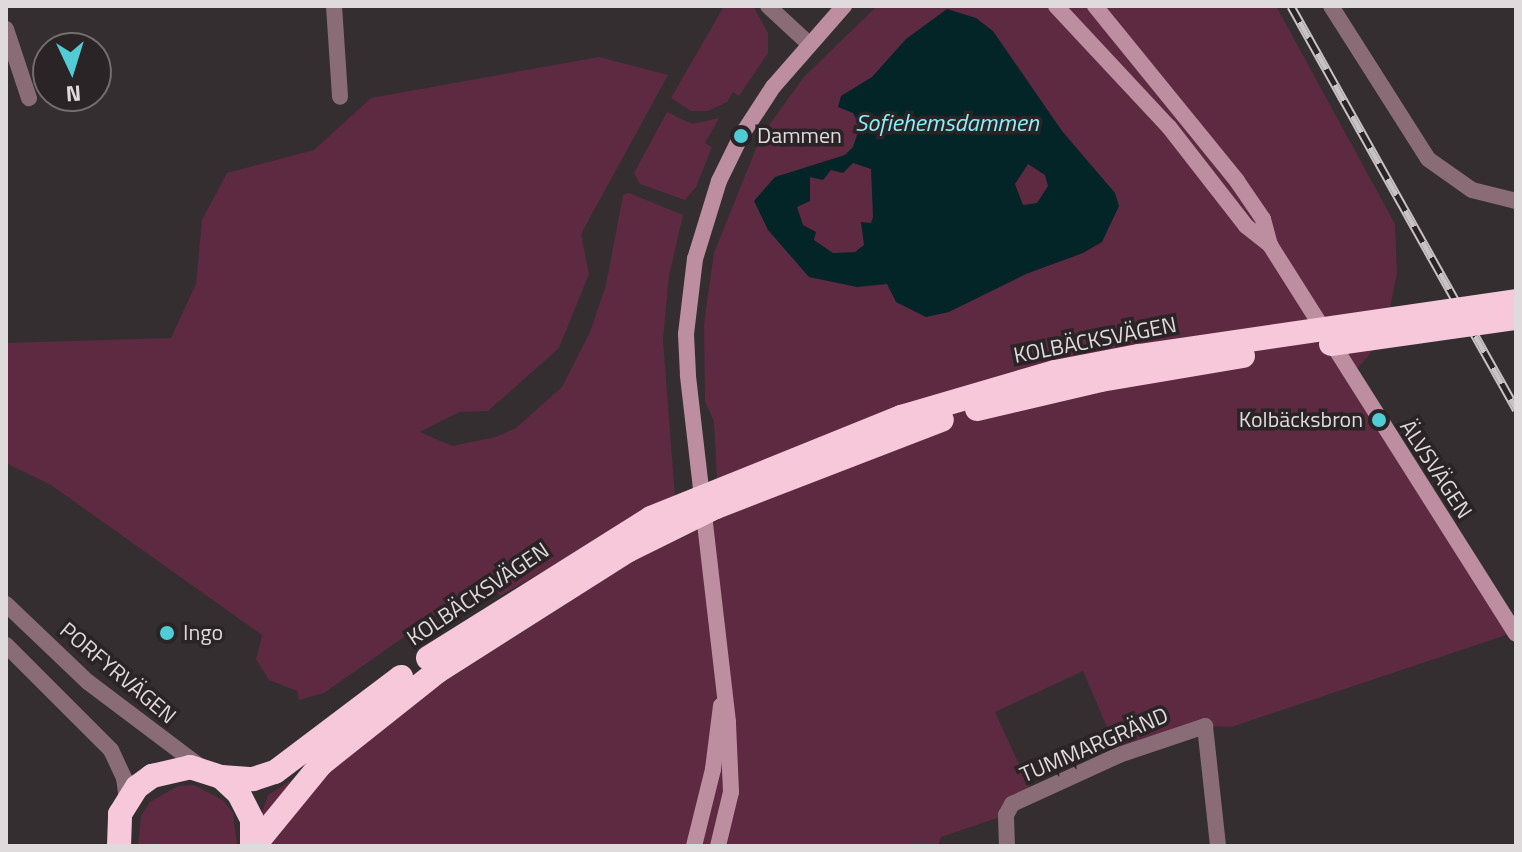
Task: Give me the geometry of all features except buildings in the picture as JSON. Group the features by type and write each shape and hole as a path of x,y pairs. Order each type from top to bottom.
{"highway":[{"name":"KOLBÄCKSVÄGEN","path":"253,846 321,764 430,669 651,518 901,417 1055,372 1516,301"},
{"name":"KOLBÄCKSVÄGEN","path":"124,807 152,776 174,768 253,779 275,772 374,697 430,669 629,550 716,507 861,448 975,409 1202,363 1516,318"},
{"path":"213,773 239,794 252,820 253,846"},
{"path":"98,846 124,807"},
{"path":"119,846 124,807"}],"main road":[{"path":"718,846 731,792 688,375 690,293 719,181 754,115 808,43 844,6"},
{"name":"ÄLVSVÄGEN","path":"1056,6 1169,127 1246,226 1270,245"},
{"name":"ÄLVSVÄGEN","path":"1095,6 1237,181 1263,219 1270,245 1516,634"},
{"path":"694,846 713,769 722,700"}],"street":[{"path":"334,6 340,97"},
{"path":"768,6 808,43"},
{"path":"1331,6 1408,134 1456,181 1488,196 1516,201"},
{"path":"6,29 29,98"},
{"name":"PORFYRVÄGEN","path":"6,604 88,682 213,773"},
{"path":"6,645 111,750 124,778 124,807"},
{"name":"TUMMARGRÄND","path":"1007,846 1006,815 1012,804 1119,755 1205,726 1218,846"}],"shaded area":[{"path":"724,6 753,6 768,33 768,53 739,96 733,92 727,102 708,111 691,111 671,98"},
{"path":"877,6 1276,6 1395,224 1397,273 1384,337 1351,376 1515,632 1231,727 1205,726 1119,755 1083,671 995,712 1033,795 1006,815 941,837 938,846 251,846 268,795 633,561 719,520 714,422 705,401 704,324 714,253 761,136 804,77"},
{"path":"599,57 668,75 581,234 589,274 559,348 488,411 459,412 420,432 452,446 496,437 516,428 562,387 590,332 606,285 623,195 629,193 683,215 669,276 663,340 675,497 500,596 488,578 324,693 299,700 297,691 269,680 256,659 262,635 51,485 6,463 6,343 171,338 196,284 202,220 227,173 314,150 371,98"},
{"path":"667,112 692,124 719,118 705,143 712,147 696,187 685,200 640,184 634,173"},
{"path":"194,785 223,800 233,813 237,846 138,846 141,816 150,802 178,786"}],"water":[{"name":"Sofiehemsdammen","path":"947,9 976,18 993,31 1062,131 1115,193 1119,206 1102,242 1083,253 1026,274 949,312 926,317 896,302 887,284 857,287 809,277 768,230 754,201 775,177 845,155 853,147 860,126 853,113 838,107 841,96 872,77 906,39","holes":["853,163 871,169 873,217 871,223 861,222 864,245 855,252 833,253 814,240 816,232 803,225 797,207 810,201 810,177 823,180 831,170 843,173","1028,164 1045,175 1048,186 1037,203 1023,205 1015,184"]}],"railway":[{"path":"1291,6 1516,409"}],"place":[{"name":"Dammen","path":"741,136"},
{"name":"Kolbäcksbron","path":"1379,420"},
{"name":"Ingo","path":"167,633"}]}
